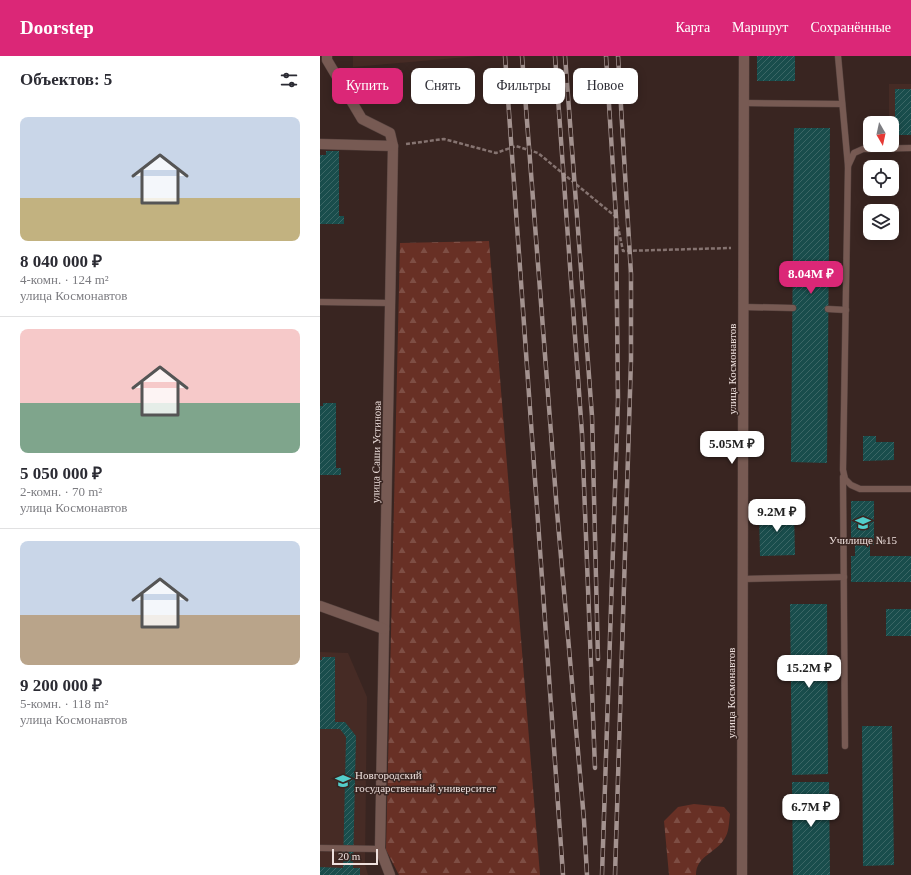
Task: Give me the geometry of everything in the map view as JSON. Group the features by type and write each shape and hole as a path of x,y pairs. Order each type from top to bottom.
{"street":[{"path":"320,144 393,146 390,133 362,119 327,60 327,56"},
{"name":"улица Космонавтов","path":"742,875 744,56"},
{"name":"улица Саши Устинова","path":"390,875 380,849 393,146"},
{"path":"320,606 384,629"}],"lane":[{"path":"838,56 848,166 843,470 845,746"},
{"path":"744,103 842,104"},
{"path":"848,166 854,153 863,149 911,148"},
{"path":"320,302 390,303"},
{"path":"744,307 793,308"},
{"path":"828,309 846,310"},
{"path":"843,470 845,479 856,487 911,489"},
{"path":"743,579 844,577"},
{"path":"320,848 380,849"}],"path":[{"path":"393,146 444,139 496,153 516,146 538,153 616,217 623,251 744,248"}],"shaded area":[{"path":"353,56 479,56 353,67"},
{"path":"889,84 911,84 911,130 899,130 899,116 889,116"},
{"name":"Новгородский государственный университет","path":"320,652 348,653 367,697 365,864 368,875 320,875"}],"green space":[{"path":"489,241 540,875 399,875 386,850 400,243"},
{"path":"694,804 724,807 730,814 727,834 718,846 703,858 697,868 696,875 669,875 664,821 678,807"}],"building":[{"path":"757,56 795,56 795,81 757,81"},
{"path":"895,89 911,89 911,135 899,135 899,116 895,116"},
{"path":"794,128 830,128 827,463 791,462"},
{"path":"326,151 339,151 339,216 344,216 344,224 320,224 320,155 326,155"},
{"path":"323,403 336,403 336,468 341,468 341,475 320,475 320,406 323,406"},
{"path":"863,436 876,436 876,442 894,442 894,460 863,461"},
{"name":"Училище №15","path":"851,501 874,501 874,545 870,545 870,556 911,556 911,582 851,582 851,556 855,556 855,545 851,545"},
{"path":"794,510 795,555 760,556 759,511"},
{"path":"790,604 827,604 828,774 792,775"},
{"path":"886,609 911,609 911,636 886,636"},
{"path":"322,657 335,657 335,722 345,722 356,736 353,868 360,868 360,875 320,875 320,867 343,868 346,737 340,729 320,729 320,660 322,660"},
{"path":"862,726 892,726 894,865 863,866"},
{"path":"792,782 829,782 830,875 793,875"}],"railway":[{"path":"505,56 563,875"},
{"path":"522,56 557,511 584,820 587,875"},
{"path":"555,56 582,434 595,768"},
{"path":"565,56 592,416 598,659"},
{"path":"602,875 618,400 616,217 606,56"},
{"path":"615,875 631,360 631,274 618,56"}],"place":[{"name":"Училище №15","path":"863,523"},
{"name":"Новгородский государственный университет","path":"343,781"}]}
